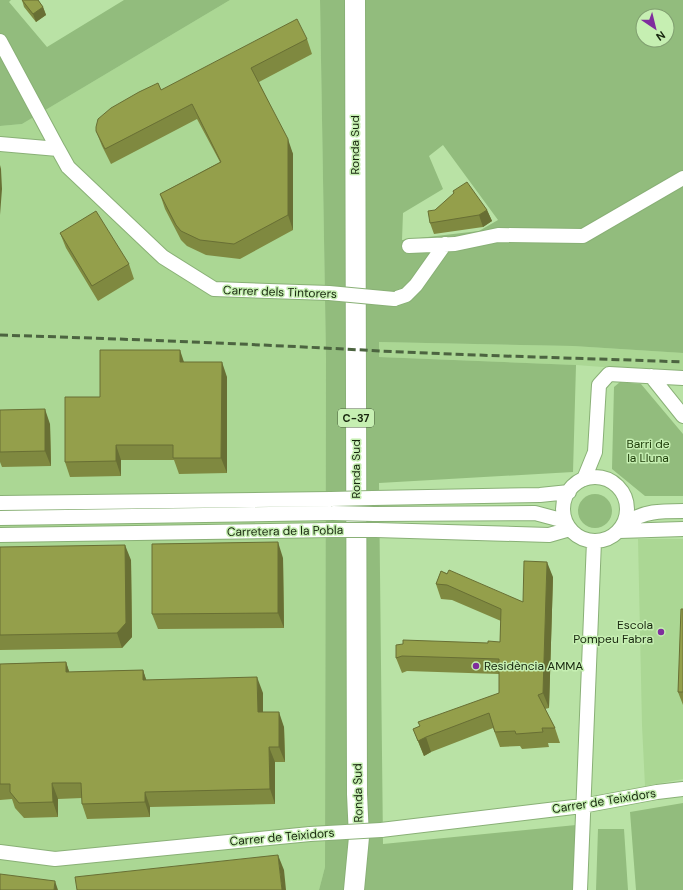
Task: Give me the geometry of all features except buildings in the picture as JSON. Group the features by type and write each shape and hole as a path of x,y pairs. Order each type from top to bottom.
{"highway":[{"name":"Ronda Sud","path":"354,890 360,837 357,794 355,0"},
{"name":"C-37","path":"343,890 360,837"},
{"name":"C-37","path":"360,837 364,890"}],"street":[{"name":"Carrer dels Tintorers","path":"0,41 68,167 163,257 214,289 329,293 394,300 406,295 416,285 446,244"},
{"path":"0,144 58,149"},
{"path":"409,246 455,244 498,235 583,236 683,178"},
{"path":"584,479 595,452 599,385 609,374 683,378"},
{"path":"651,376 683,416"},
{"path":"595,452 603,478"},
{"path":"656,511 639,505 624,495 615,484 603,478 594,477 584,479 576,484 566,496 563,511 568,525 576,535 585,540 594,541 608,538 640,515 656,511 683,510"},
{"name":"Carretera de la Pobla","path":"0,518 332,506 373,498 540,495 566,496"},
{"path":"622,527 627,514 627,504 624,495"},
{"name":"Carretera de la Pobla","path":"535,513 566,496"},
{"name":"Carretera de la Pobla","path":"0,503 332,506 374,514 535,513 568,525"},
{"name":"Carretera de la Pobla","path":"0,535 332,530 548,534 568,525"},
{"path":"622,527 683,529"},
{"path":"580,890 582,806 594,541"},
{"name":"Carrer de Teixidors","path":"0,852 55,859 310,834 381,830 582,806 657,792 683,789"}],"shaded area":[{"path":"230,0 320,0 326,358 325,867 319,890 0,890 0,126 22,124"},
{"path":"379,342 573,346 683,353 683,373 576,365 379,357"},
{"name":"Escola Pompeu Fabra","path":"638,539 683,539 683,779 645,786 642,725"}],"green space":[{"path":"0,0 11,0 9,2 47,47 124,0 230,0 22,124 0,126"},
{"path":"320,0 683,0 683,353 573,346 379,342 379,357 576,365 573,472 379,483 383,844 576,825 573,890 319,890 325,867 326,358","holes":["443,145 498,220 479,231 402,240 403,213 443,189 429,156"]},
{"name":"Barri de la Lluna","path":"620,382 641,384 683,434 683,496 645,496 612,469 614,387"},
{"path":"592,494 598,494 602,495 609,501 612,511 611,518 605,525 598,528 592,528 588,527 581,521 578,514 578,508 579,504 585,497"},
{"path":"683,803 683,890 636,890 630,812"},
{"path":"598,829 624,829 628,890 596,890"}],"railway":[{"path":"0,335 683,362"}],"place":[{"name":"Escola Pompeu Fabra","path":"661,632"},
{"name":"Residència AMMA","path":"476,666"}]}
